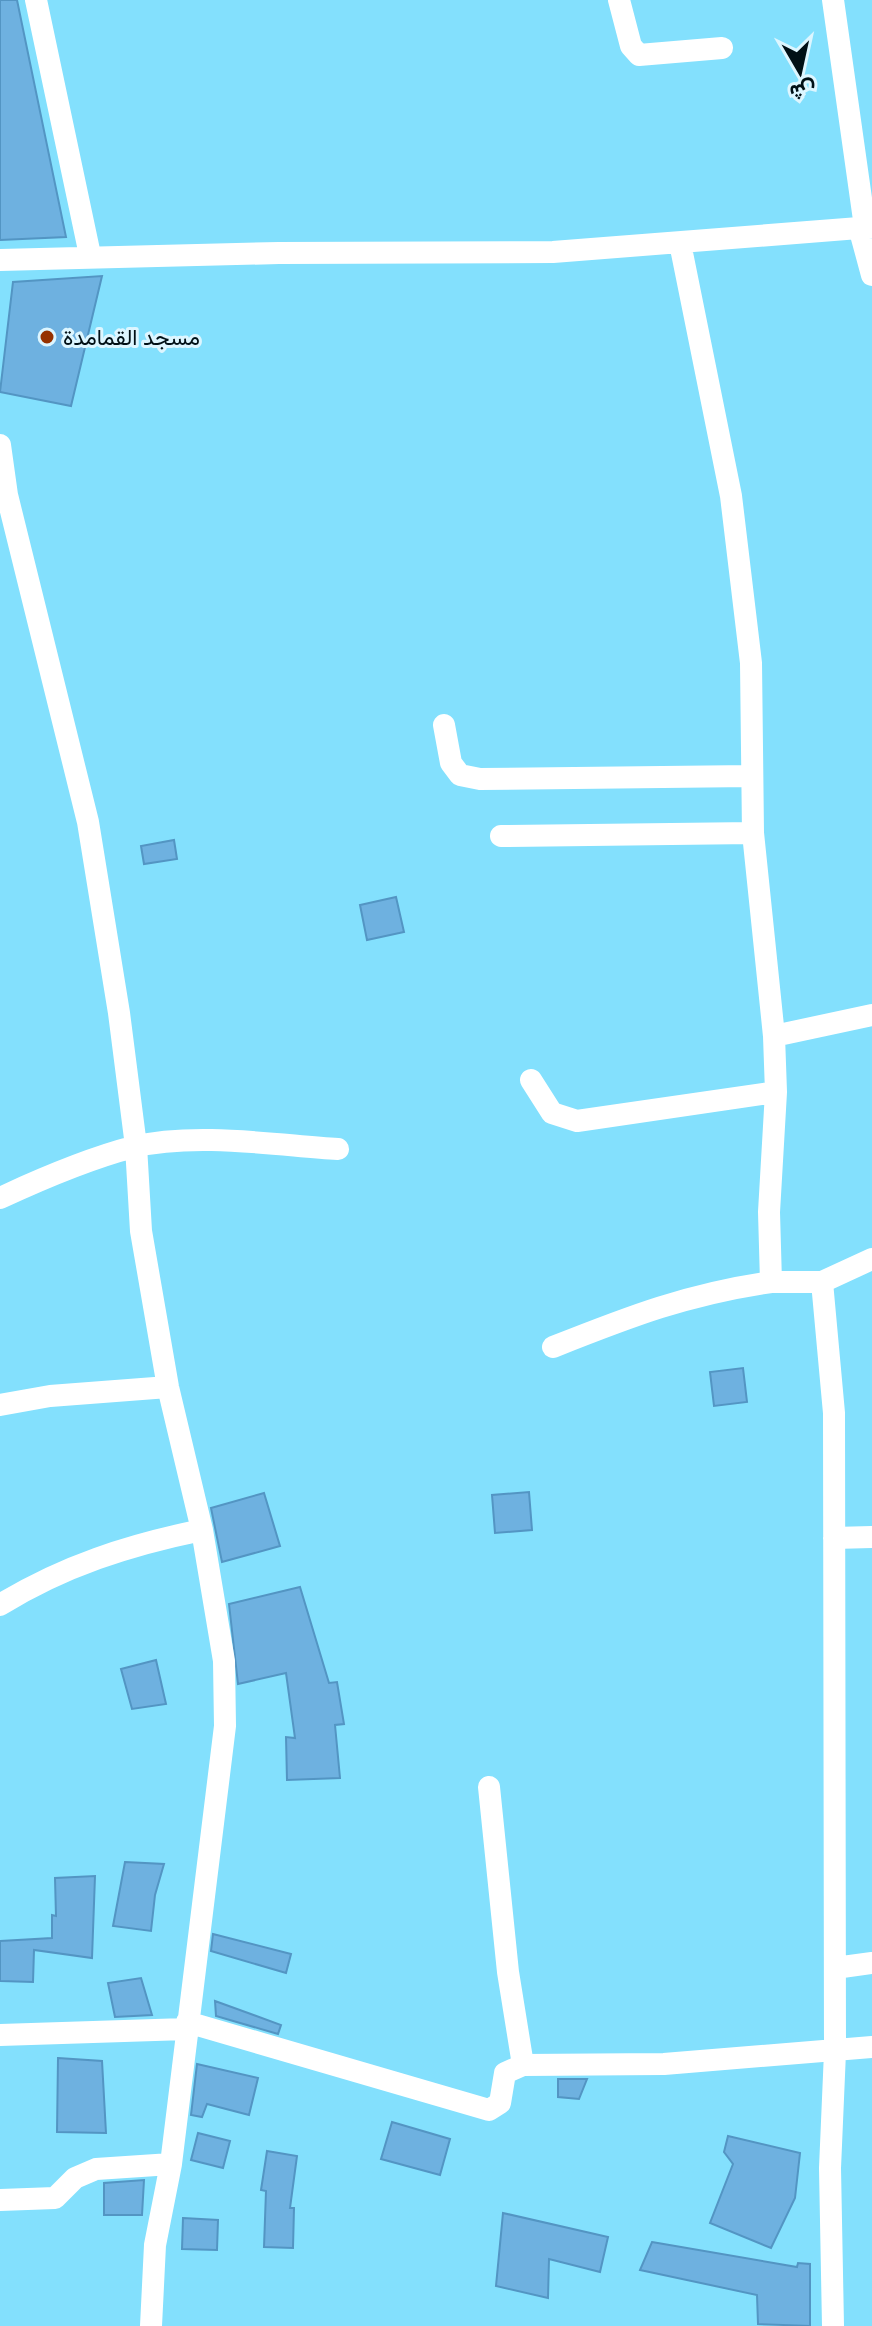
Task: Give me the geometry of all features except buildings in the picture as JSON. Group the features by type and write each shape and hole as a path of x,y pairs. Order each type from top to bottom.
{"street":[{"path":"36,0 90,255"},
{"path":"619,0 631,46 639,55 722,48"},
{"path":"833,0 872,275"},
{"path":"0,260 90,255 553,252 866,227"},
{"path":"680,243 743,577 751,663 753,833 774,1036 776,1092 769,1212 771,1282"},
{"path":"0,445 4,496 88,822 119,1013 136,1146 141,1231 168,1387 202,1530 224,1661 225,1726 171,2164 155,2245 151,2326"},
{"path":"444,725 451,763 460,775 480,779 751,776"},
{"path":"501,836 753,833"},
{"path":"774,1036 872,1015"},
{"path":"531,1080 552,1113 577,1121 776,1092"},
{"path":"0,1198 55,1173 136,1146 210,1141 338,1149"},
{"path":"553,1347 667,1302 712,1290 771,1282 822,1282 871,1257"},
{"path":"822,1282 834,1413 835,2052 830,2168 833,2326"},
{"path":"0,1405 50,1396 168,1387"},
{"path":"0,1605 43,1578 135,1544 202,1530"},
{"path":"834,1538 872,1537"},
{"path":"489,1787 510,1986 523,2065"},
{"path":"835,1968 872,1963"},
{"path":"0,2035 187,2026 489,2110 500,2103 505,2073 523,2065 664,2064 872,2047"},
{"path":"0,2200 55,2198 75,2178 96,2169 171,2164"}],"place":[{"name":"مسجد القمامدة","path":"47,337"}]}
